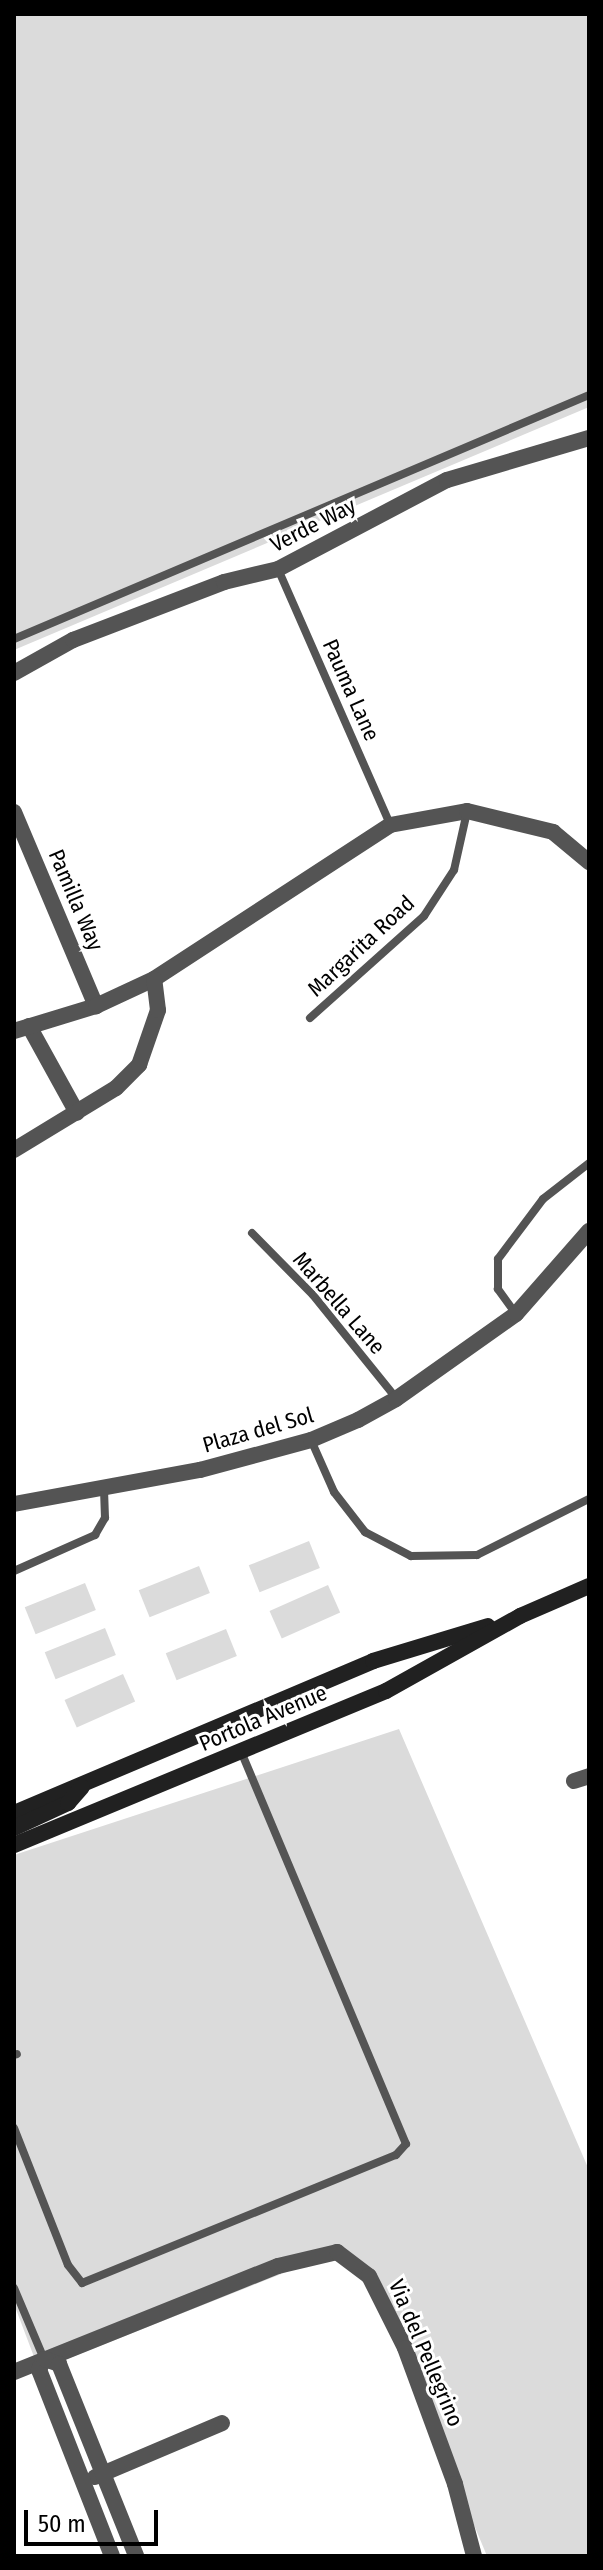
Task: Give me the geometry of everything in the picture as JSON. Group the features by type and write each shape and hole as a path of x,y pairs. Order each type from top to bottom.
{"main road":[{"name":"Portola Avenue","path":"14,1845 386,1691 520,1616 589,1586"},
{"name":"Portola Avenue","path":"14,1813 373,1661 520,1616"},
{"path":"14,1828 68,1803 85,1783"}],"street":[{"name":"Verde Way","path":"14,673 73,640 224,582 278,569 447,480 589,438"},
{"path":"77,1113 22,1029 96,1006 154,979 390,825 467,811 553,832 589,862"},
{"name":"Pamilla Way","path":"14,812 96,1006"},
{"path":"14,1150 116,1088 144,1057 158,1010 154,979"},
{"name":"Plaza del Sol","path":"14,1504 104,1491 311,1440 396,1399 516,1314 589,1231"},
{"name":"Via del Pellegrino","path":"44,2359 278,2266 337,2252 369,2276 405,2348 455,2484 474,2556"},
{"path":"44,2359 39,2370 112,2556"},
{"path":"14,2372 44,2359 59,2364 136,2556"},
{"path":"85,2481 222,2423"}],"lane":[{"path":"14,639 589,395"},
{"name":"Pauma Lane","path":"278,569 390,825"},
{"name":"Margarita Road","path":"310,1018 424,916 454,870 467,811"},
{"path":"516,1314 498,1289 498,1259 543,1199 589,1163"},
{"name":"Marbella Lane","path":"252,1233 313,1295 396,1399"},
{"path":"311,1440 334,1492 365,1532 411,1556 477,1555 589,1499"},
{"path":"14,1571 95,1535 105,1518 104,1491"},
{"path":"14,2128 68,2265 82,2283 396,2155 406,2144 241,1751"},
{"path":"14,2288 44,2359"}],"shaded area":[{"path":"14,14 589,14 589,407 14,650"},
{"path":"309,1541 320,1568 260,1592 249,1565"},
{"path":"199,1566 210,1593 150,1617 139,1590"},
{"path":"85,1583 96,1610 36,1634 25,1607"},
{"path":"328,1585 340,1612 282,1638 270,1611"},
{"path":"105,1628 116,1655 56,1679 45,1652"},
{"path":"226,1629 237,1656 177,1680 166,1653"},
{"path":"123,1674 135,1701 77,1727 65,1700"},
{"path":"399,1729 589,2170 589,2556 487,2556 370,2276 337,2252 39,2370 14,2304 14,1855"}]}
